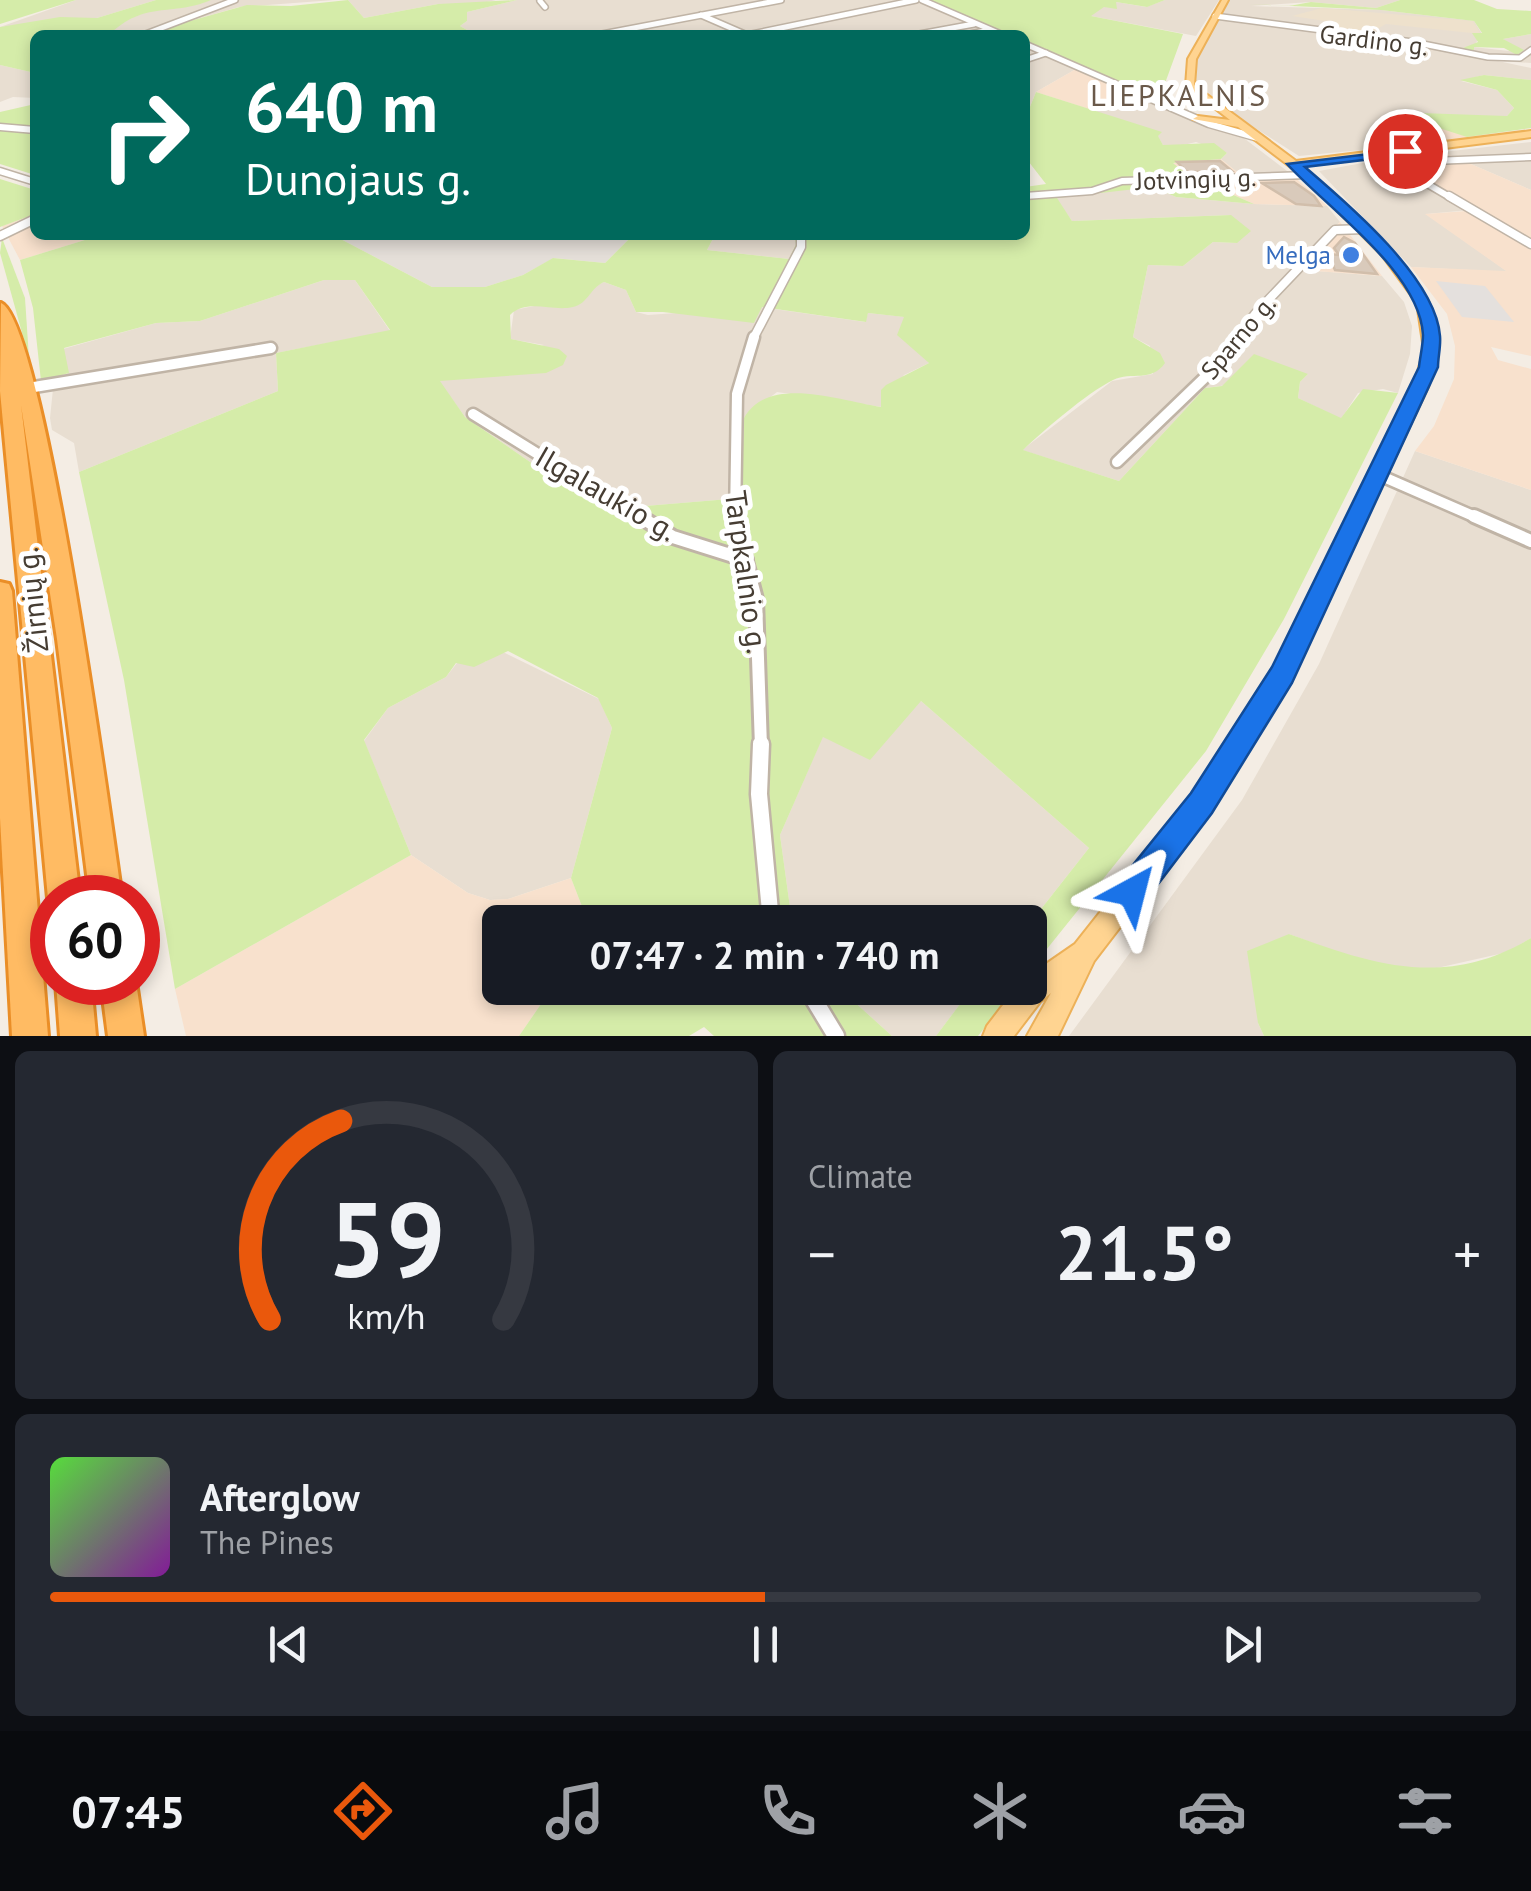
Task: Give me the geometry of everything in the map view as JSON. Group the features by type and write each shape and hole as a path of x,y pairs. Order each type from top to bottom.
{"highway":[{"path":"0,306 15,338 28,388 60,567 103,875"},
{"name":"Žirnių g.","path":"0,306 62,875"},
{"name":"Žirnių g.","path":"0,591 30,1036"},
{"path":"75,1005 78,1036"},
{"path":"121,1005 126,1036"}],"main road":[{"path":"1041,1036 1056,1016 1085,952 1202,803 1250,732 1315,611 1421,387 1432,334 1418,293 1364,229 1308,175 1193,90 1188,80 1197,46 1225,0"},
{"path":"1198,119 1239,124"},
{"path":"1294,164 1531,134"},
{"path":"997,1036 1030,992 1085,952"}],"street":[{"path":"156,30 234,0"},
{"path":"622,30 780,0"},
{"path":"772,30 919,0 991,30"},
{"path":"701,15 736,30"},
{"name":"Gardino g.","path":"1215,16 1501,59 1520,58 1531,50"},
{"path":"942,30 976,24"},
{"path":"1030,46 1198,119 1258,138"},
{"path":"1030,58 1046,53"},
{"path":"0,128 30,130"},
{"path":"1378,154 1531,244"},
{"path":"1403,168 1433,162 1528,159"},
{"path":"0,171 30,180"},
{"name":"Jotvingių g.","path":"1030,196 1092,191 1122,181 1308,175"},
{"path":"0,233 30,220"},
{"name":"Sparno g.","path":"1117,462 1220,362 1255,314 1335,230 1364,229"},
{"path":"1512,232 1531,233"},
{"name":"Tarpkalnio g.","path":"769,905 759,794 762,702 756,599 733,513 737,394 752,341 801,247 801,240"},
{"path":"28,388 271,348"},
{"name":"Ilgalaukio g.","path":"472,414 673,537 746,560"},
{"path":"1379,476 1531,541"},
{"path":"821,1005 836,1036"}],"shaded area":[{"path":"76,0 156,0 97,18 0,27"},
{"path":"211,0 334,0 239,7 158,30 114,30 143,10"},
{"path":"348,0 496,0 469,6 438,4 364,18"},
{"path":"517,0 918,0 987,30 467,30 460,26 467,21 467,12"},
{"path":"1165,0 1219,0 1196,36 1091,16 1091,12 1116,2 1146,7"},
{"path":"1229,0 1400,0 1376,8 1311,2 1251,6 1381,10 1474,21 1482,34 1473,47 1509,51 1513,47 1503,39 1531,34 1531,63 1498,61 1531,68 1531,80 1484,75 1461,81 1497,90 1514,108 1507,116 1386,116 1402,146 1299,156 1236,116 1195,82 1193,71 1206,37"},
{"path":"1322,8 1473,21 1481,34 1386,24 1370,33 1339,30 1333,28 1332,22 1292,16"},
{"path":"1030,49 1076,69 1036,92 1030,107"},
{"path":"0,65 30,72 30,98 13,97 0,102"},
{"path":"1076,69 1126,92 1095,111 1036,92"},
{"path":"1126,92 1245,139 1291,174 1242,176 1221,159 1227,153 1196,142 1171,148 1163,145 1157,135 1093,114"},
{"path":"1385,115 1437,124 1470,138 1402,146"},
{"path":"1531,142 1531,190 1443,152"},
{"path":"1443,152 1531,190 1531,356 1491,347 1498,360 1531,369 1531,490 1415,451 1434,426 1454,379 1455,346 1447,314 1411,267 1506,271 1425,214 1467,211 1384,159"},
{"path":"1221,159 1242,176 1291,174 1327,206 1254,204 1188,175 1173,163"},
{"path":"1384,159 1470,210 1426,214 1508,272 1411,267 1319,171"},
{"path":"1120,187 1153,187 1176,197 1327,206 1340,222 1290,269 1382,276 1404,302 1412,326 1410,354 1398,393 1383,389 1358,393 1341,419 1298,398 1300,382 1308,374 1205,388 1119,481 1022,450 1112,381 1153,374 1150,346 1133,337 1148,265 1183,266 1213,242 1237,243 1230,215 1072,221 1056,198"},
{"path":"30,216 30,240 85,240 20,260 2,226"},
{"path":"1340,222 1382,276 1289,269"},
{"path":"343,240 628,240 605,263 554,258 523,275 485,287 432,287"},
{"path":"712,240 795,240 796,244 789,259 707,250"},
{"path":"324,280 355,280 390,331 276,353 278,391 79,472 74,443 52,430 50,418 53,389 69,383 63,349 156,323 200,321"},
{"path":"1436,281 1485,286 1514,322 1462,317"},
{"path":"604,282 626,290 636,312 648,315 761,307 865,322 868,313 905,317 904,327 929,363 904,375 882,407 777,392 744,418 741,498 609,509 552,477 465,417 439,381 544,345 510,339 514,310 589,295 593,287"},
{"path":"1415,451 1531,490 1531,938 1508,952 1428,970 1369,964 1289,934 1258,1023 1264,1036 1069,1036 1242,800 1319,664"},
{"path":"501,651 599,699 612,728 571,878 508,899 490,900 468,893 411,855 364,741 388,708 446,677 457,663 485,662"},
{"path":"921,701 1089,848 1044,905 790,905 780,835 823,736"},
{"path":"411,855 468,893 490,900 508,899 571,878 581,905 482,905 482,1005 540,1005 519,1036 186,1036 175,989"},
{"path":"858,1005 959,1005 936,1036 892,1036"}],"green space":[{"path":"0,0 76,0 0,24"},
{"path":"156,0 211,0 134,17 115,30 30,30 30,72 0,65 0,27 60,17 97,18"},
{"path":"348,0 364,18 438,4 517,0 467,12 467,21 460,26 467,30 158,30 247,5 291,6"},
{"path":"928,0 1165,0 1147,7 1116,2 1117,9 1104,7 1091,16 1183,34 1164,86 1146,93 1030,43 1030,30 998,30"},
{"path":"1400,0 1474,0 1497,9 1531,11 1531,34 1503,39 1524,50 1517,55 1504,48 1474,47 1474,52 1463,48 1478,42 1472,33 1482,33 1474,21 1381,10 1290,6 1311,2 1376,8"},
{"path":"1484,75 1531,80 1531,128 1467,137 1411,119 1420,113 1507,116 1514,108 1497,90 1460,80"},
{"path":"1036,92 1162,132 1158,136 1163,145 1214,143 1227,153 1221,159 1173,163 1188,175 1254,204 1176,197 1153,187 1057,198 1072,221 1231,215 1251,231 1237,243 1213,242 1183,266 1148,265 1133,337 1160,353 1165,363 1154,373 1120,378 1103,386 1023,450 1119,481 1205,388 1222,386 1254,354 1308,374 1300,382 1298,398 1341,418 1363,389 1398,393 1284,619 1206,751 1047,949 1044,905 1089,848 921,701 870,760 823,737 780,835 790,905 581,905 571,878 612,728 598,698 508,651 474,667 456,663 446,677 388,708 364,740 411,855 175,989 160,898 160,875 156,875 124,680 79,472 278,391 276,353 390,330 355,280 324,280 200,321 156,323 64,348 69,373 41,381 33,308 20,260 85,240 343,240 432,287 485,287 523,275 553,258 605,263 628,240 712,240 707,250 789,259 795,240 1030,240 1030,186 1046,184 1030,163 1030,107","holes":["604,282 626,290 636,312 754,323 762,307 866,322 868,313 904,317 897,335 929,363 886,385 881,390 881,407 806,394 770,397 755,405 744,418 741,498 609,509 552,477 465,417 440,381 546,373 563,365 567,356 559,349 511,339 510,315 524,307 578,305"]},
{"path":"30,105 30,173 0,164 0,128 6,126 0,123 0,112"},
{"path":"0,179 30,188 30,216 0,227"},
{"path":"2,238 25,298 29,358 0,253"},
{"path":"1289,934 1351,955 1410,967 1469,963 1500,954 1531,938 1531,1036 1264,1036 1258,1023 1247,951"},
{"path":"540,1005 858,1005 892,1036 714,1036 704,1027 689,1036 519,1036"},
{"path":"959,1005 1003,1005 978,1036 936,1036"}],"building":[{"path":"1220,161 1232,171 1187,172 1177,162"},
{"path":"1294,182 1321,206 1296,204 1262,183"},
{"name":"Melga","path":"1344,237 1355,243 1377,274 1335,270 1328,254 1339,255 1334,248"}],"place":[{"name":"Melga","path":"1351,255"}],"district":[{"name":"LIEPKALNIS","path":"1179,96"}],"route":[{"path":"1132,892 1202,803 1250,732 1330,581 1428,367 1432,334 1418,293 1350,213 1294,164 1405,151"}]}
